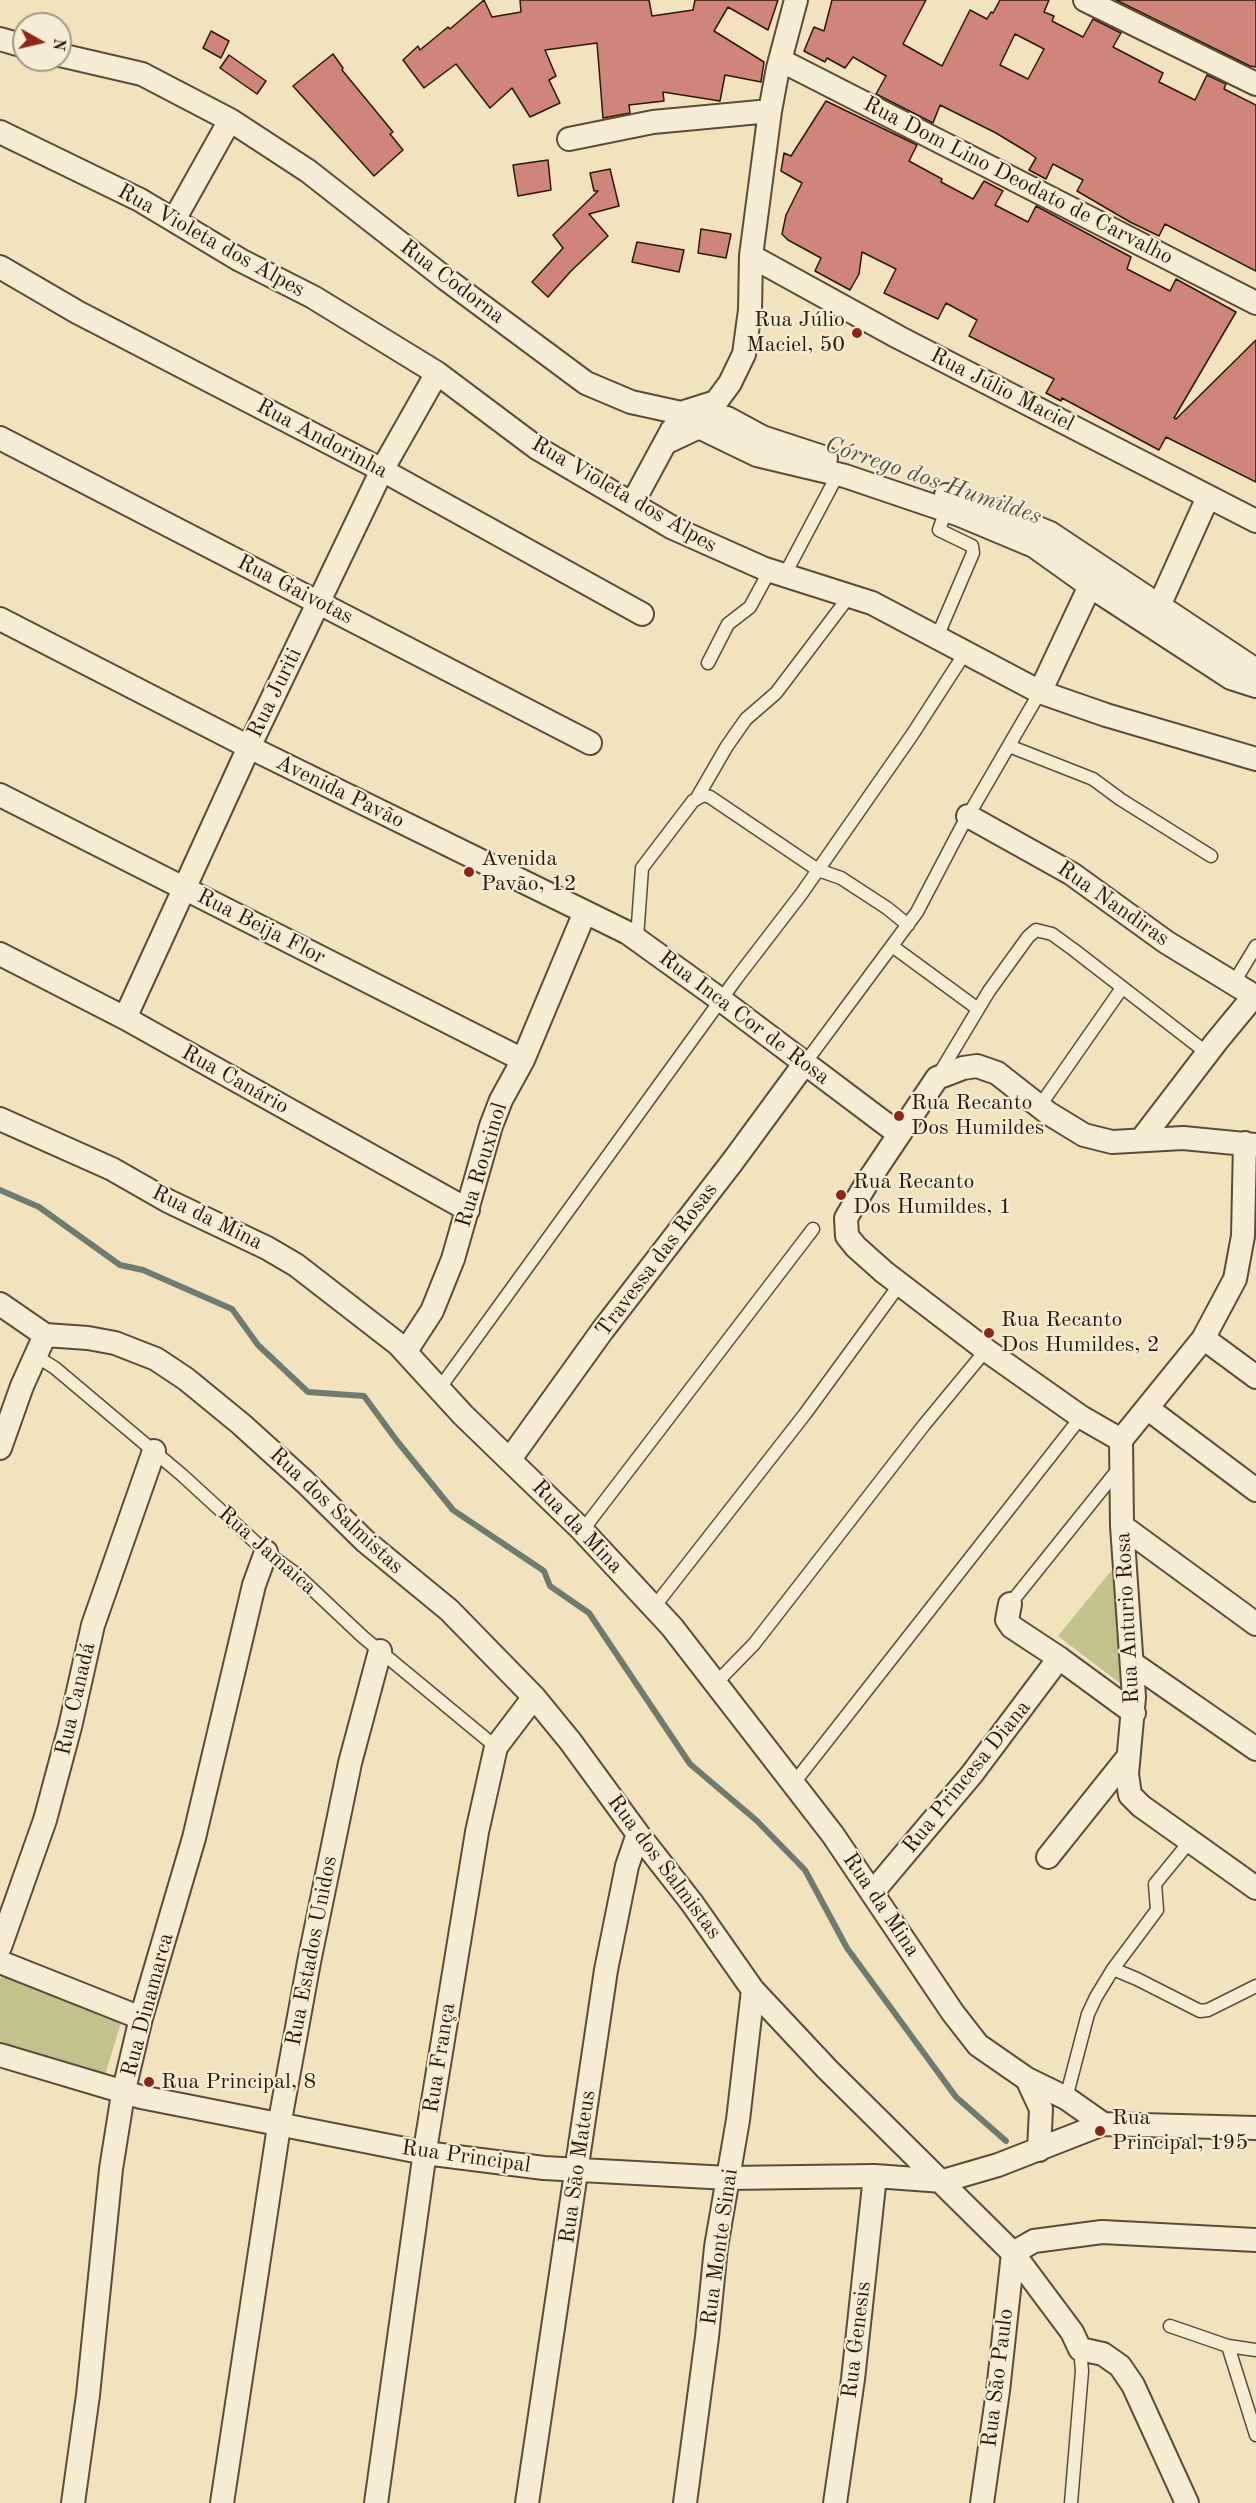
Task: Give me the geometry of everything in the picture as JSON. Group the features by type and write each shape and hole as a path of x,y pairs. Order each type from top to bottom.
{"street":[{"path":"632,504 664,443 685,412 716,402 730,383 744,354 750,310 751,256 770,111 780,60 796,0"},
{"path":"1085,0 1256,84"},
{"name":"Rua Codorna","path":"72,58 142,74 230,120 308,171 446,279 586,383 631,402 685,412 722,425"},
{"name":"Rua Dom Lino Deodato de Carvalho","path":"780,60 1256,303"},
{"path":"569,139 653,122 770,111"},
{"path":"174,220 230,120"},
{"name":"Rua Violeta dos Alpes","path":"0,132 100,180 174,220 240,260 313,297 437,373 537,448 632,504 710,545 777,573 851,594 937,636 1040,692 1106,716 1256,759"},
{"name":"Rua Júlio Maciel","path":"751,256 898,337 1256,521"},
{"name":"Rua Andorinha","path":"0,267 77,312 382,470 642,614"},
{"name":"Rua Juriti","path":"125,1018 249,747 382,470 437,373"},
{"path":"664,443 699,428 722,425 760,446 838,474 959,507 994,510 1050,533 1129,599 1231,678 1256,686"},
{"name":"Rua Gaivotas","path":"0,438 590,743"},
{"path":"760,446 959,507 1034,546 1090,586 1159,606 1256,670"},
{"path":"1159,606 1208,496"},
{"path":"1040,692 1090,586"},
{"name":"Avenida Pavão","path":"0,619 249,747 585,912"},
{"name":"Rua Beija Flor","path":"0,795 523,1059"},
{"name":"Rua Nandiras","path":"968,816 1072,874 1166,942 1255,997"},
{"name":"Rua Inca Cor de Rosa","path":"585,912 637,938 898,1134"},
{"name":"Rua Rouxinol","path":"406,1351 432,1311 453,1259 491,1126 501,1100 523,1059 585,912"},
{"name":"Rua Canário","path":"0,954 125,1018 468,1210"},
{"path":"1141,1140 1207,1053 1255,997"},
{"name":"Travessa das Rosas","path":"510,1459 602,1331 805,1063"},
{"path":"963,1068 987,1068 997,1073 1040,1107 1084,1135 1112,1142 1183,1138 1251,1144 1243,1236 1235,1279 1203,1339 1121,1440 1081,1417 986,1350 900,1284 856,1247 847,1236 846,1218 860,1193 937,1078 963,1068"},
{"name":"Rua da Mina","path":"0,1119 112,1169 168,1201 267,1248 305,1272 406,1351 463,1415 582,1531 654,1607 717,1682 833,1835 953,2013 978,2045 1027,2079 1066,2098 1099,2125"},
{"path":"0,1304 45,1335 0,1448"},
{"name":"Rua dos Salmistas","path":"45,1335 88,1338 115,1343 156,1359 186,1379 241,1424 365,1541 448,1610 534,1697 570,1741 692,1903 753,1990 827,2069 943,2181 1013,2253 1072,2332 1080,2349"},
{"path":"1210,1343 1256,1377"},
{"path":"1147,1408 1256,1490"},
{"name":"Rua Anturio Rosa","path":"1121,1440 1122,1526 1134,1713 1127,1774 1130,1795 1141,1806 1191,1840"},
{"name":"Rua Canadá","path":"0,1947 45,1820 70,1727 93,1625 154,1451"},
{"path":"1122,1526 1256,1624"},
{"name":"Rua Dinamarca","path":"73,2503 88,2395 111,2169 123,2094 141,2018 194,1838 254,1585 266,1552"},
{"path":"1010,1604 1007,1620 1012,1627 1134,1713"},
{"name":"Rua Estados Unidos","path":"222,2503 279,2126 309,1962 350,1763 380,1651"},
{"name":"Rua Princesa Diana","path":"872,1893 958,1791 1059,1659"},
{"path":"1132,1664 1256,1749"},
{"name":"Rua França","path":"376,2503 425,2153 471,1866 496,1747 534,1697"},
{"path":"1048,1857 1128,1757"},
{"name":"Rua São Mateus","path":"527,2503 606,1970 627,1866 638,1834"},
{"path":"1191,1840 1256,1888"},
{"path":"0,1962 141,2018"},
{"name":"Rua Monte Sinai","path":"685,2503 706,2348 716,2247 728,2178 753,1990"},
{"name":"Rua Principal","path":"0,2055 123,2094 425,2153 544,2168 728,2178 875,2176 943,2181"},
{"path":"1027,2079 1041,2109 1039,2150"},
{"path":"943,2181 998,2165 1099,2125 1256,2128"},
{"name":"Rua Genesis","path":"835,2503 853,2379 875,2176"},
{"path":"1013,2253 1034,2241 1102,2232 1256,2240"},
{"name":"Rua São Paulo","path":"982,2503 998,2391 1013,2253"},
{"path":"1080,2349 1103,2354 1120,2366 1133,2385 1187,2503"}],"lane":[{"path":"708,663 728,624 750,607 777,573 838,474"},
{"path":"937,636 973,553 972,546 939,530 959,507"},
{"path":"637,938 642,868 704,796 727,746 746,719 776,693 851,594"},
{"path":"439,1389 818,870 917,728 965,652"},
{"path":"805,1063 922,904 968,816 1040,692"},
{"path":"1009,746 1093,779 1120,799 1211,856"},
{"path":"704,796 818,870 842,878 908,925"},
{"path":"937,1078 978,1009 1028,937 1036,930 1052,934 1207,1053"},
{"path":"892,946 978,1009"},
{"path":"1233,984 1256,946"},
{"path":"1040,1107 1122,988"},
{"path":"582,1531 813,1229"},
{"path":"654,1607 806,1414 900,1284"},
{"path":"717,1682 754,1644 924,1425 986,1350"},
{"name":"Rua Jamaica","path":"36,1356 54,1368 154,1451 266,1552 295,1573 380,1651 496,1747"},
{"path":"793,1784 1081,1417"},
{"path":"1010,1604 1121,1466"},
{"path":"1066,2098 1088,2014 1113,1969 1157,1910 1155,1884 1191,1840"},
{"path":"1113,1969 1200,2012 1256,1986"},
{"path":"1170,2326 1228,2346 1256,2350"},
{"path":"1228,2346 1256,2435"},
{"path":"1071,2503 1082,2371 1080,2349"}],"shaded area":[{"path":"1116,1565 1121,1684 1058,1636"},
{"path":"3,1970 123,2016 104,2078 0,2048 0,1980"}],"building":[{"path":"484,0 492,17 521,12 520,0 649,0 652,16 693,10 695,0 778,0 768,30 728,7 714,31 764,62 761,82 725,75 720,101 663,92 664,101 629,105 630,113 603,118 597,43 545,50 556,76 549,80 560,103 530,117 512,88 490,108 456,64 424,88 403,60 418,46 420,50 448,27 450,29"},
{"path":"832,0 926,0 903,44 942,66 970,10 987,19 1000,0 1049,0 1044,12 1054,16 1052,21 1083,37 1093,19 1121,33 1113,47 1163,73 1159,82 1195,100 1207,75 1226,84 1224,89 1256,105 1256,271 1165,224 1159,236 1130,222 1077,191 1083,180 1053,164 1046,179 1029,170 1036,158 1029,153 996,133 940,105 933,123 876,94 886,76 853,57 845,68 827,58 825,62 804,51 814,27 824,31","holes":["1015,34 1044,49 1028,79 1000,65"]},
{"path":"1116,0 1256,0 1256,67 1250,66"},
{"path":"211,31 229,41 221,58 203,48"},
{"path":"333,54 343,68 342,70 393,132 390,134 403,150 374,176 293,86"},
{"path":"229,55 266,81 257,94 220,68"},
{"path":"826,101 917,145 909,161 973,199 984,181 1003,191 995,205 1028,222 1036,206 1131,257 1127,269 1170,291 1176,279 1236,312 1174,418 1176,419 1256,340 1256,482 1166,437 1159,450 1062,398 1061,401 1046,393 1054,379 969,336 977,320 946,303 938,319 884,293 896,269 862,252 859,274 850,290 815,271 821,258 788,240 782,234 786,215 802,183 781,171 784,153 791,156"},
{"path":"548,160 551,190 518,196 513,165"},
{"path":"610,169 619,206 589,214 608,236 571,271 548,297 532,282 563,248 553,235 598,191 594,191 590,173"},
{"path":"701,229 731,234 726,258 698,253"},
{"path":"637,242 684,250 679,272 632,262"}],"waterway":[{"path":"0,1190 39,1207 120,1265 143,1270 232,1309 258,1345 308,1392 364,1396 453,1510 544,1571 550,1586 589,1613 690,1764 756,1820 805,1870 847,1948 956,2097 1006,2141"}],"place":[{"name":"Rua Júlio Maciel, 50","path":"857,333"},
{"name":"Avenida Pavão, 12","path":"469,872"},
{"name":"Rua Recanto Dos Humildes","path":"899,1116"},
{"name":"Rua Recanto Dos Humildes, 1","path":"841,1195"},
{"name":"Rua Recanto Dos Humildes, 2","path":"989,1333"},
{"name":"Rua Principal, 8","path":"149,2082"},
{"name":"Rua Principal, 195","path":"1100,2131"}],"water label":[{"name":"Córrego dos Humildes","path":"933,481"}]}
